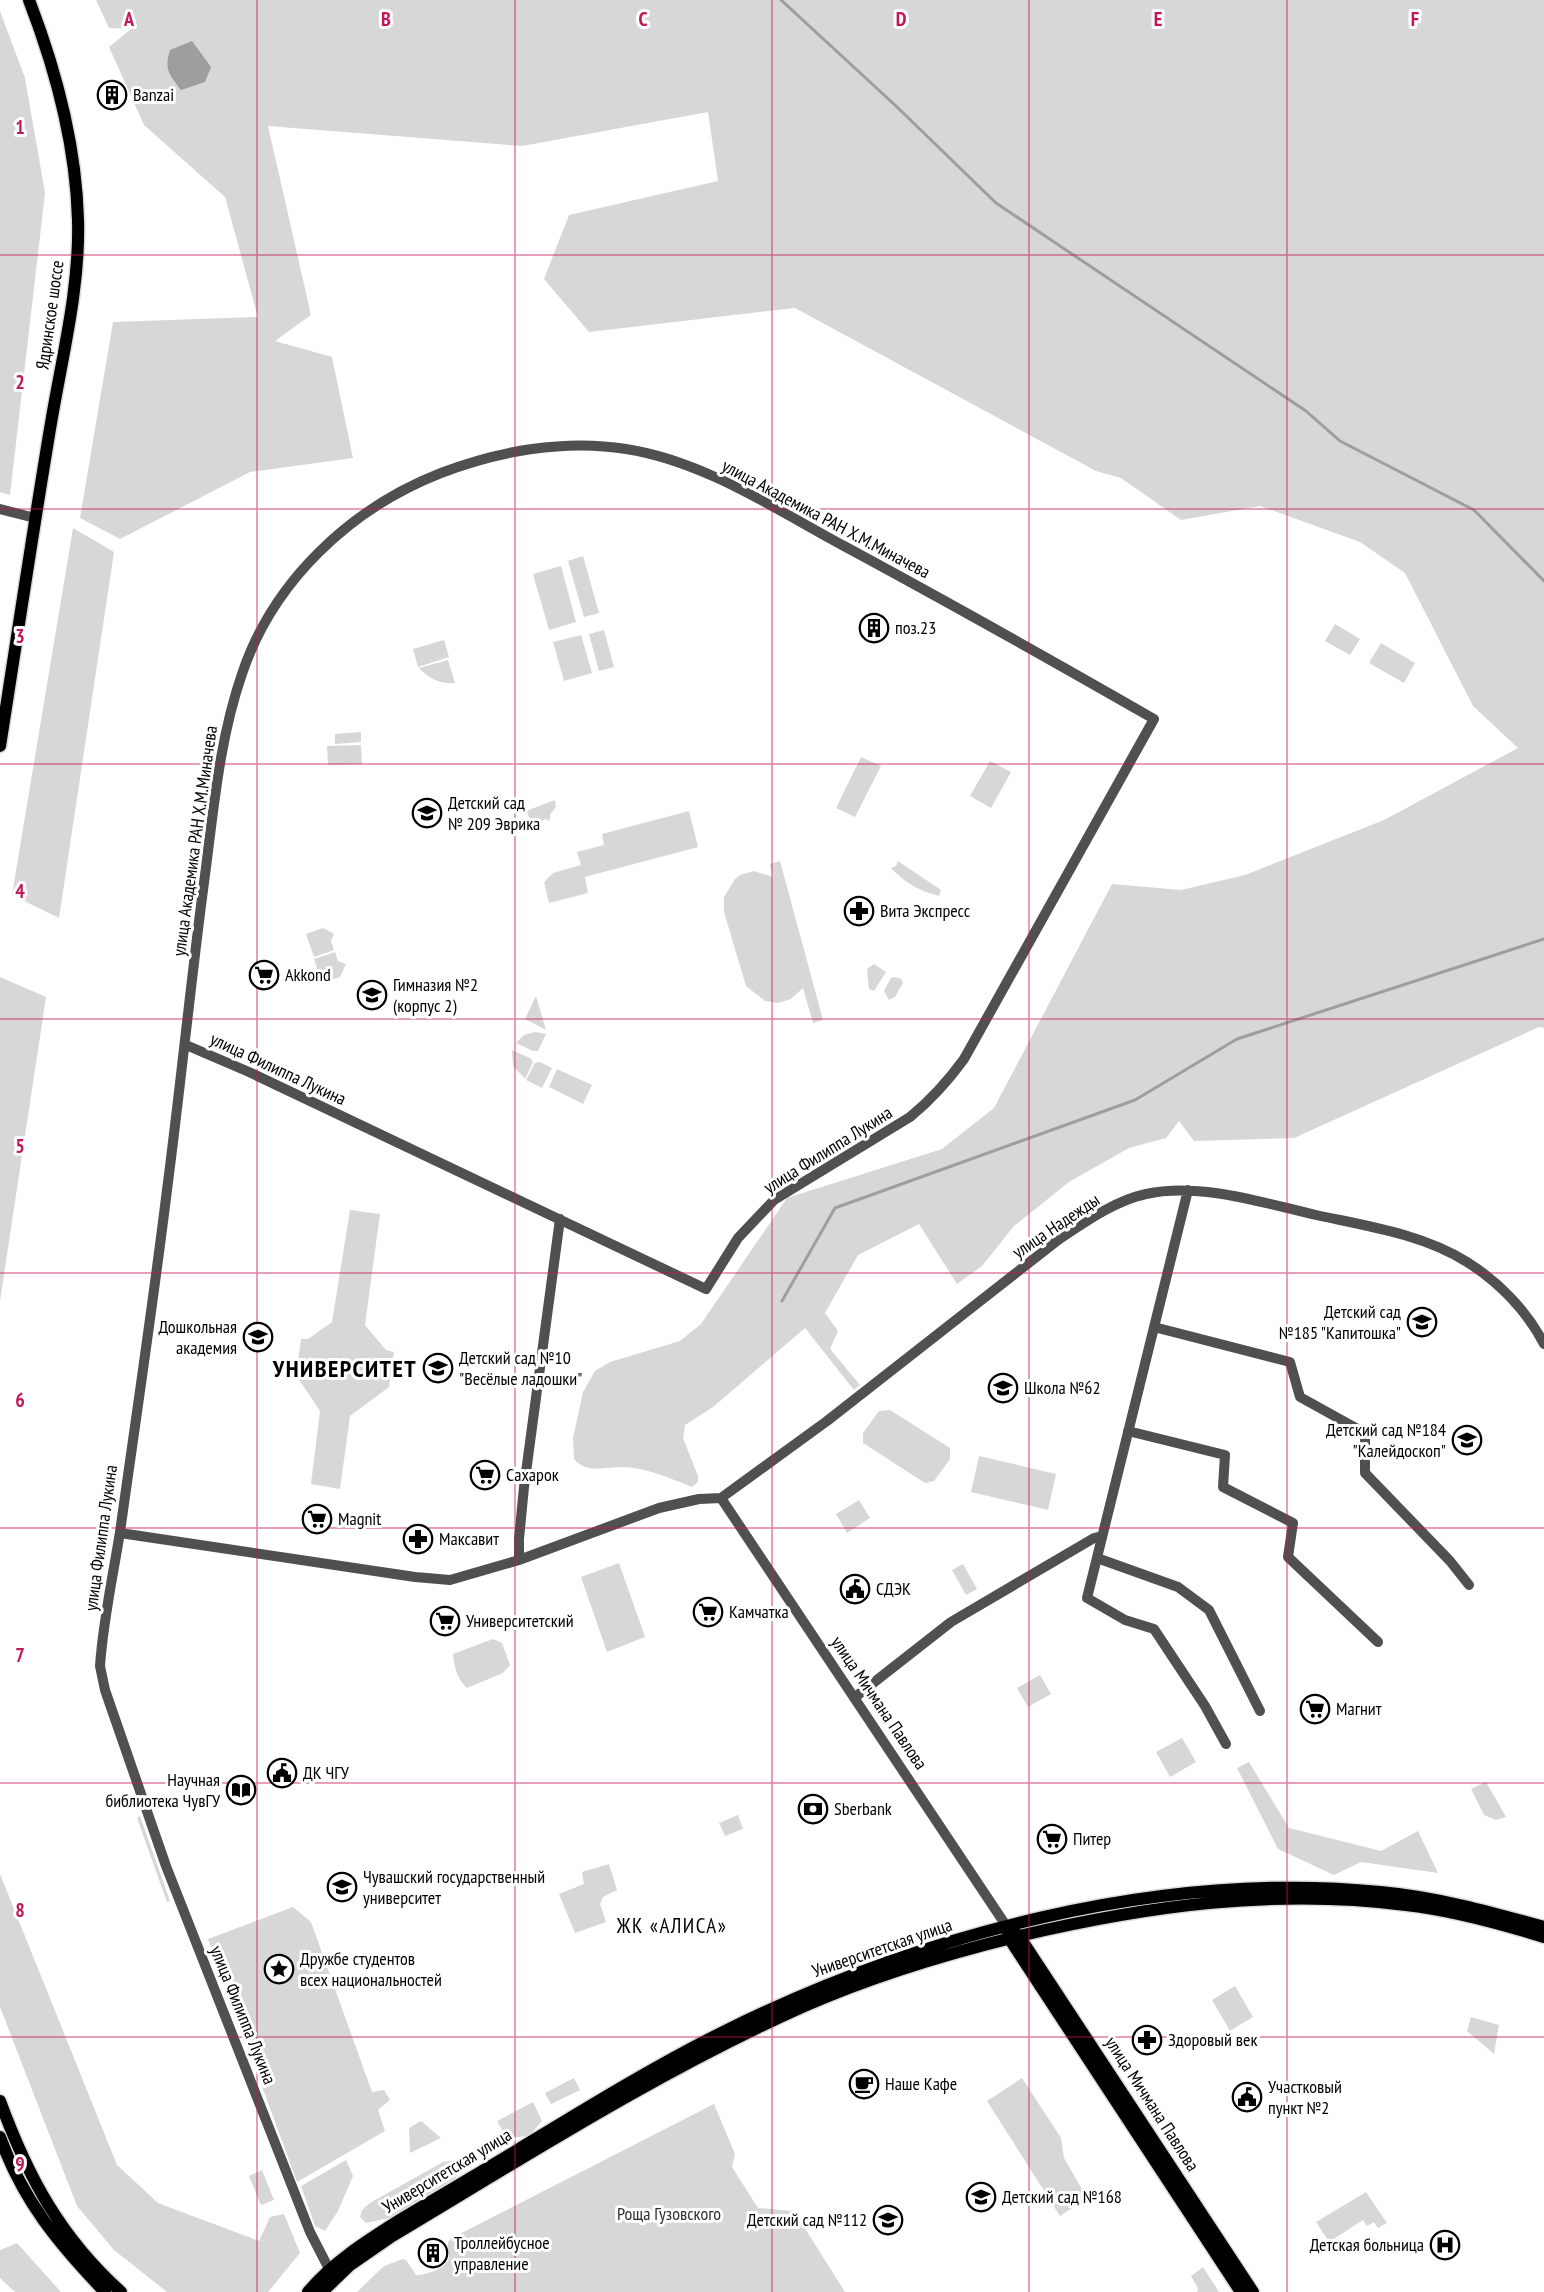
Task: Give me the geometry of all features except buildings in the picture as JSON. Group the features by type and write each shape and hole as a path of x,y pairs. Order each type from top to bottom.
{"main road":[{"name":"Ядринское шоссе","path":"0,746 35,518 72,301 78,223 76,181 60,96 29,0"},
{"name":"Университетская улица","path":"308,2292 367,2246 641,2083 767,2017 885,1964 1012,1934 1122,1902 1209,1892 1250,1895 1369,1891 1429,1898 1473,1907 1544,1927"},
{"name":"Университетская улица","path":"1290,1893 1443,1911 1544,1937"},
{"name":"улица Мичмана Павлова","path":"1012,1934 1192,2208 1253,2292"},
{"path":"0,2101 22,2158 40,2194 71,2238 122,2292"},
{"path":"0,2137 11,2166 37,2212 75,2261 105,2292"},
{"name":"улица Мичмана Павлова","path":"1192,2208 1241,2292"},
{"name":"Университетская улица","path":"322,2292 333,2273"}],"street":[{"name":"улица Академика РАН Х.М.Миначева","path":"186,1045 196,942 223,745 242,672 257,639 301,569 323,547 369,511 403,490 455,467 526,450 578,446 607,446 632,450 684,466 729,483 977,618 1154,719"},
{"path":"0,509 35,518"},
{"name":"улица Филиппа Лукина","path":"333,2273 310,2232 166,1866 105,1690 100,1666 186,1045 249,1072 706,1289 738,1238 774,1200 848,1157 917,1112 948,1081 964,1059 1154,719"},
{"path":"1188,1190 1087,1598 1125,1620 1154,1629 1205,1706 1226,1744"},
{"name":"улица Надежды","path":"721,1498 827,1421 1067,1234 1094,1216 1124,1201 1145,1194 1188,1190 1274,1205 1395,1233 1439,1247 1468,1262 1494,1281 1517,1304 1544,1344"},
{"path":"519,1560 526,1476 560,1219"},
{"path":"1154,1327 1290,1362 1300,1397 1365,1433 1365,1473 1450,1561 1469,1585"},
{"path":"1128,1431 1225,1455 1222,1487 1293,1523 1288,1557 1378,1642"},
{"path":"120,1533 439,1581 450,1580 519,1560 659,1508 699,1499 721,1498"},
{"name":"улица Мичмана Павлова","path":"721,1498 1012,1934"},
{"path":"854,1698 951,1622 1094,1538 1102,1536"},
{"path":"1097,1558 1178,1587 1209,1610 1260,1711"}],"green space":[{"path":"96,0 1544,0 1544,1028 1539,1027 1294,1138 1194,1141 1179,1121 1166,1138 1129,1148 1069,1182 1014,1226 982,1266 957,1284 919,1224 858,1255 825,1313 838,1331 830,1349 860,1385 854,1390 805,1328 713,1407 685,1425 683,1438 698,1476 698,1482 692,1487 641,1469 590,1468 579,1464 574,1459 573,1438 583,1392 595,1371 610,1362 680,1341 701,1324 787,1198 942,1149 994,1108 1112,884 1181,890 1245,875 1384,820 1518,748 1473,706 1405,573 1360,542 1260,506 1181,520 1121,478 1096,471 795,308 589,332 544,279 569,215 718,181 708,112 522,146 268,126 311,315 275,341 332,357 353,458 250,472 120,539 80,518 113,322 258,317 225,197 144,125 109,47 131,29 109,28"},
{"path":"0,11 25,78 45,193 10,495 0,492"},
{"path":"73,528 114,552 59,918 12,895"},
{"path":"583,556 599,613 584,617 568,561"},
{"path":"561,566 576,622 549,630 533,574"},
{"path":"1335,624 1360,639 1350,655 1325,641"},
{"path":"604,630 614,667 599,671 589,634"},
{"path":"581,635 592,673 564,681 553,642"},
{"path":"444,640 449,657 418,667 413,649"},
{"path":"1381,643 1415,663 1404,683 1369,663"},
{"path":"448,660 455,683 435,680 419,668"},
{"path":"361,732 361,742 335,744 335,734"},
{"path":"361,745 362,764 328,765 327,746"},
{"path":"861,757 881,766 855,817 836,808"},
{"path":"990,761 1011,772 991,808 970,796"},
{"path":"555,800 556,807 549,821 545,819 537,824 530,819 526,811"},
{"path":"689,811 698,847 585,877 588,893 549,903 544,882 553,873 581,865 577,852 604,845 602,834"},
{"path":"780,861 823,1020 813,1023 803,988 791,999 778,1003 765,1001 746,986 724,912 724,897 735,879 754,871 773,877 770,864"},
{"path":"898,861 941,890 939,896 919,889 902,878 891,868 896,866"},
{"path":"323,928 334,934 331,941 334,950 314,957 306,934"},
{"path":"335,952 338,961 346,964 340,977 322,983 314,959"},
{"path":"874,964 886,972 874,991 869,989 867,969"},
{"path":"0,977 46,997 0,1301"},
{"path":"891,978 901,979 903,983 895,997 889,1000 884,991"},
{"path":"536,996 546,1030 525,1019"},
{"path":"535,1032 546,1034 538,1051 516,1043 524,1035"},
{"path":"512,1050 530,1058 533,1062 525,1079 513,1066"},
{"path":"540,1062 552,1068 542,1088 526,1080 535,1063"},
{"path":"557,1069 592,1085 583,1104 549,1087"},
{"path":"350,1210 380,1214 365,1325 386,1350 394,1352 389,1387 350,1416 340,1489 311,1484 320,1411 296,1375 301,1339 308,1339 332,1322"},
{"path":"890,1410 950,1448 950,1459 934,1481 925,1483 863,1443 863,1433 879,1411"},
{"path":"979,1456 1056,1474 1048,1510 971,1492"},
{"path":"859,1500 870,1518 847,1533 836,1514"},
{"path":"619,1563 645,1637 607,1652 581,1577"},
{"path":"963,1564 977,1589 966,1595 952,1570"},
{"path":"493,1639 502,1643 510,1665 503,1673 467,1688 457,1673 453,1654"},
{"path":"1040,1675 1051,1694 1028,1707 1017,1688"},
{"path":"1182,1738 1196,1762 1170,1777 1156,1752"},
{"path":"1249,1762 1289,1828 1381,1851 1418,1831 1438,1873 1361,1862 1334,1875 1278,1849 1237,1768"},
{"path":"1486,1782 1506,1817 1496,1820 1484,1815 1471,1789"},
{"path":"738,1815 743,1829 725,1836 719,1823"},
{"path":"140,1816 170,1901 167,1902 137,1818"},
{"path":"609,1864 617,1890 603,1897 600,1904 606,1922 575,1933 559,1894 584,1884 582,1872"},
{"path":"0,1874 117,2165 158,2203 259,2241 270,2217 284,2214 300,2253 268,2292 167,2292 114,2250 77,2206 0,2007"},
{"path":"293,1907 311,1922 372,2092 384,2090 390,2100 378,2110 385,2131 297,2182 208,1939"},
{"path":"1235,1986 1253,2017 1230,2031 1212,2000"},
{"path":"1471,2017 1499,2025 1494,2054 1467,2031"},
{"path":"574,2078 580,2090 551,2104 545,2093"},
{"path":"1022,2078 1061,2138 1064,2158 1087,2198 1060,2216 987,2101"},
{"path":"533,2102 542,2121 529,2136 507,2138 497,2121"},
{"name":"Роща Гузовского","path":"714,2104 735,2154 732,2167 758,2208 794,2211 845,2292 357,2292 384,2266 403,2259 416,2275 440,2268 449,2258 450,2239"},
{"path":"421,2121 441,2138 410,2153 409,2128"},
{"path":"346,2160 353,2176 338,2211 325,2231 315,2226 301,2186"},
{"path":"449,2161 458,2166 458,2175 454,2179 389,2218 366,2223 360,2217 362,2210 370,2203 443,2162"},
{"path":"262,2170 274,2200 261,2205 249,2176"},
{"path":"1366,2192 1387,2223 1378,2228 1374,2222 1367,2226 1363,2220 1329,2242 1316,2222"},
{"path":"17,2243 61,2292 15,2292 0,2278 0,2250"},
{"path":"1203,2267 1219,2292 1197,2292 1198,2288 1191,2276"}],"shaded area":[{"path":"192,41 211,67 205,82 181,90 169,72 168,57 170,50"}],"waterway":[{"path":"781,0 896,106 996,203 1306,411 1340,441 1474,510 1544,581"},
{"path":"782,1301 835,1208 1135,1100 1237,1039 1544,939"}],"place":[{"name":"Banzai","path":"112,95"},
{"name":"поз.23","path":"874,628"},
{"name":"Детский сад № 209 Эврика","path":"427,813"},
{"name":"Вита Экспресс","path":"859,911"},
{"name":"Akkond","path":"264,975"},
{"name":"Гимназия №2 (корпус 2)","path":"372,995"},
{"name":"Детский сад №185 \"Капитошка\"","path":"1422,1322"},
{"name":"Дошкольная академия","path":"258,1337"},
{"name":"Детский сад №10 \"Весёлые ладошки\"","path":"438,1368"},
{"name":"Школа №62","path":"1003,1388"},
{"name":"Детский сад №184 \"Калейдоскоп\"","path":"1467,1440"},
{"name":"Сахарок","path":"485,1475"},
{"name":"Magnit","path":"317,1519"},
{"name":"Максавит","path":"418,1539"},
{"name":"СДЭК","path":"855,1589"},
{"name":"Камчатка","path":"708,1612"},
{"name":"Университетский","path":"445,1621"},
{"name":"Магнит","path":"1315,1709"},
{"name":"ДК ЧГУ","path":"282,1773"},
{"name":"Научная библиотека ЧувГУ","path":"241,1790"},
{"name":"Sberbank","path":"813,1809"},
{"name":"Питер","path":"1052,1839"},
{"name":"Чувашский государственный университет","path":"342,1887"},
{"name":"Дружбе студентов всех национальностей","path":"279,1969"},
{"name":"Здоровый век","path":"1147,2040"},
{"name":"Наше Кафе","path":"864,2084"},
{"name":"Участковый пункт №2","path":"1247,2097"},
{"name":"Детский сад №168","path":"981,2197"},
{"name":"Детский сад №112","path":"888,2220"},
{"name":"Детская больница","path":"1445,2245"},
{"name":"Троллейбусное управление","path":"433,2253"}],"district":[{"name":"УНИВЕРСИТЕТ","path":"345,1369"},
{"name":"ЖК «АЛИСА»","path":"672,1926"}]}
